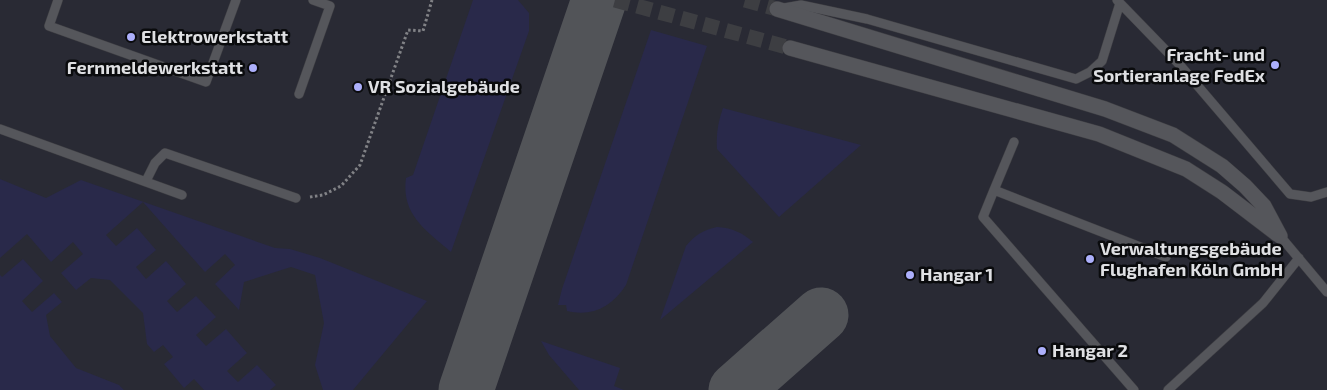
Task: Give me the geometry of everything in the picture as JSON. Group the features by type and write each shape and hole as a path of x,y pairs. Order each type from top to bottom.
{"street":[{"path":"777,9 1105,109 1173,134 1222,166 1245,186 1264,206 1280,236"},
{"path":"790,48 1099,134 1186,169 1238,203 1280,236"}],"lane":[{"path":"58,0 49,26 206,82 236,0"},
{"path":"299,94 330,6 313,0"},
{"path":"777,9 800,5 867,19 1076,79 1090,72 1102,61 1118,2"},
{"path":"1118,2 1179,64 1290,194 1311,197 1327,192"},
{"path":"0,129 182,195"},
{"path":"1014,142 983,217 1134,390"},
{"path":"146,181 155,163 165,153 296,198"},
{"path":"994,190 1166,257"},
{"path":"1280,236 1327,292"},
{"path":"1168,390 1263,303 1299,258"}],"path":[{"path":"296,198 315,197 333,191 348,180 360,165 408,30 423,31 432,0"}],"shaded area":[{"path":"0,0 1327,0 1327,390 0,390"},
{"path":"473,0 518,0 529,13 529,31 451,252 424,229 411,212 405,191 406,178 413,175"},
{"path":"651,30 707,46 626,285 614,299 601,308 585,313 567,311 566,305 558,305 562,289"},
{"path":"723,108 861,145 779,217 717,149 718,128"},
{"path":"0,179 46,198 81,180 275,248 290,249 320,258 427,301 353,390 323,390 315,365 324,323 315,275 291,267 244,282 239,310 215,284 235,265 225,254 205,272 143,202 106,235 116,246 137,228 156,250 136,267 146,279 166,261 186,284 167,301 177,312 196,296 216,317 196,335 206,346 226,329 247,353 227,371 238,382 257,365 276,385 270,390 204,390 194,379 184,388 164,364 173,357 163,345 154,352 147,344 143,313 110,280 91,278 76,290 61,273 83,254 73,242 51,262 27,234 0,258"},
{"path":"717,227 736,231 753,242 660,320 686,246 700,233"},
{"path":"23,259 43,281 22,301 32,312 54,293 62,302 46,315 50,336 76,368 119,385 124,390 0,390 0,275 2,277"},
{"path":"541,341 620,368 614,386 624,390 579,390 549,355"}],"taxiway":[{"path":"466,390 599,0"},
{"path":"736,390 821,315"}],"tunnel":[{"path":"615,0 790,48"},
{"path":"745,0 777,9"}],"place":[{"name":"Elektrowerkstatt","path":"131,37"},
{"name":"Fracht- und Sortieranlage FedEx","path":"1275,65"},
{"name":"Fernmeldewerkstatt","path":"253,68"},
{"name":"VR Sozialgebäude","path":"358,87"},
{"name":"Verwaltungsgebäude Flughafen Köln GmbH","path":"1090,259"},
{"name":"Hangar 1","path":"910,275"},
{"name":"Hangar 2","path":"1042,351"}]}
